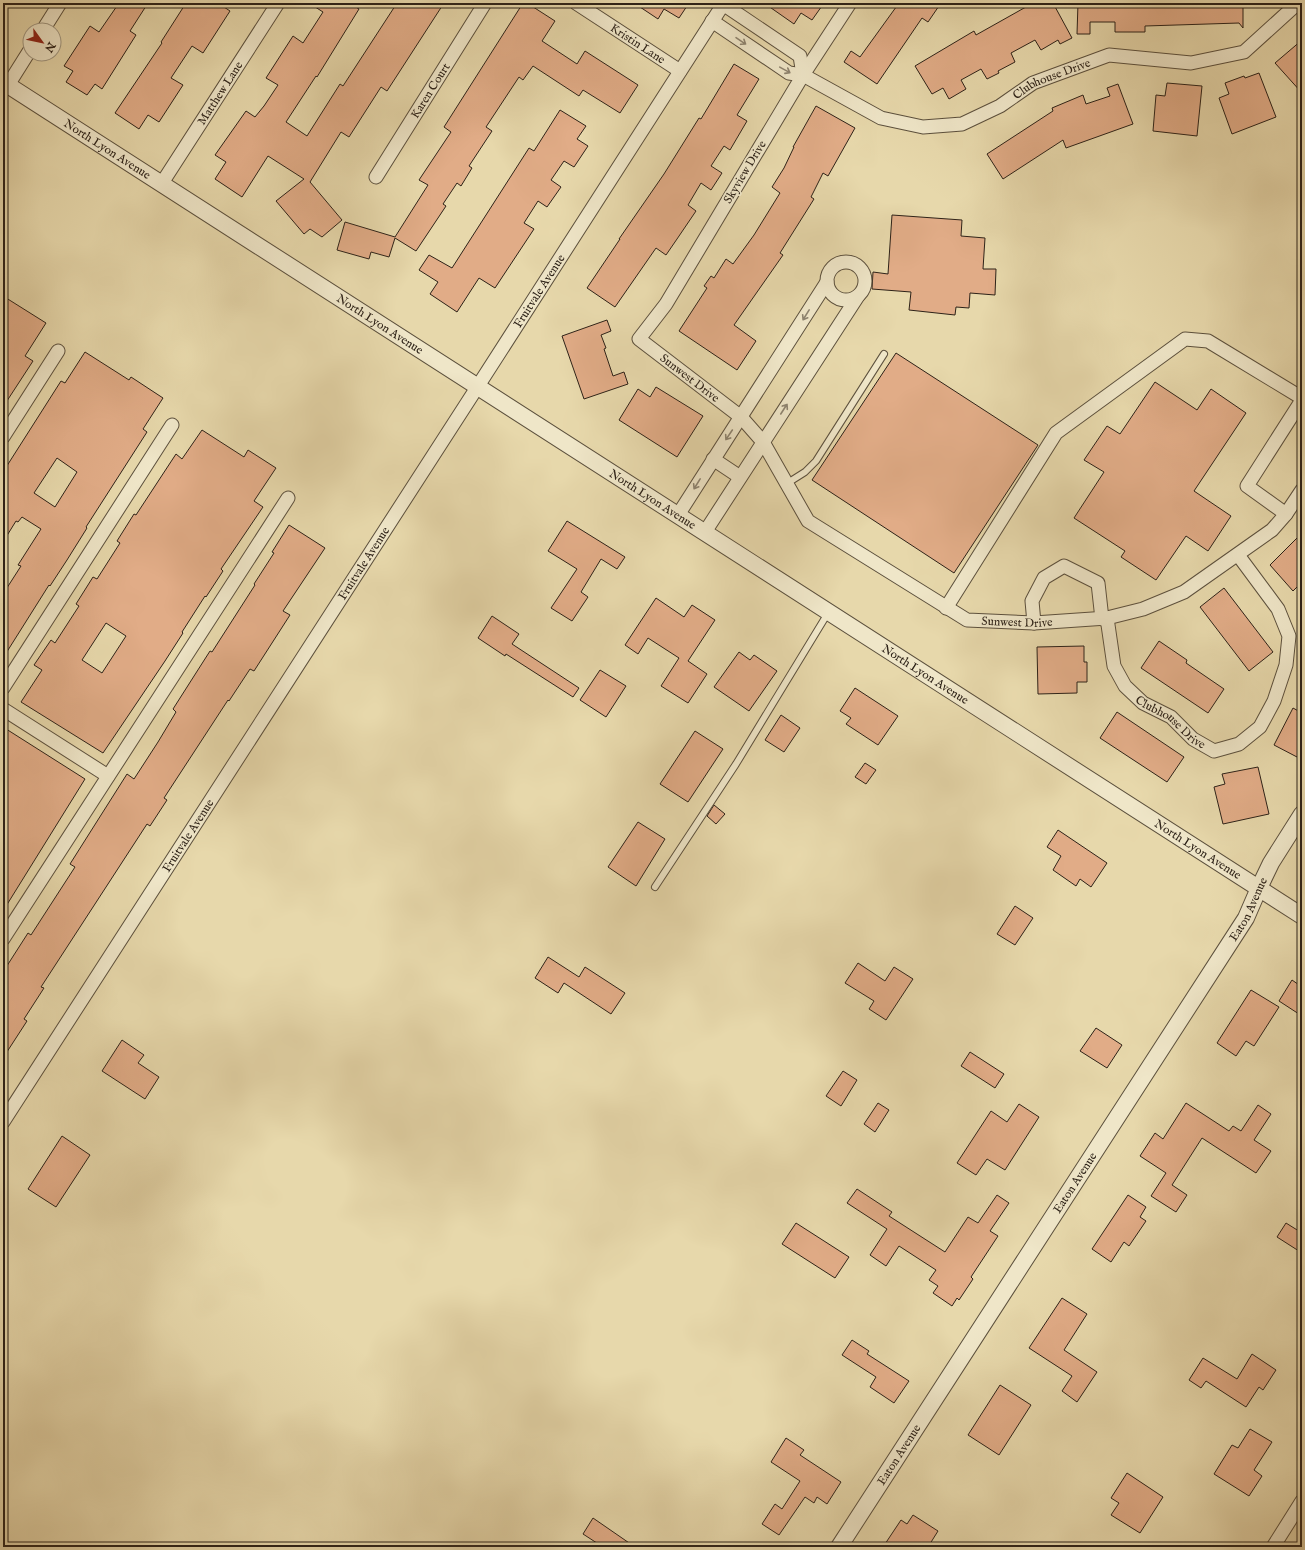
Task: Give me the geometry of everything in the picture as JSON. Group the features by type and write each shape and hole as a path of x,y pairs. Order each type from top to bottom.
{"street":[{"path":"48,22 60,3"},
{"name":"Matthew Lane","path":"162,183 278,3"},
{"name":"Karen Court","path":"376,177 485,3"},
{"name":"Kristin Lane","path":"576,3 680,71"},
{"path":"723,3 800,56 803,75"},
{"name":"Fruitvale Avenue","path":"3,1122 478,386 723,3"},
{"name":"Skyview Drive","path":"639,339 666,304 803,75 850,3"},
{"name":"Clubhouse Drive","path":"712,21 789,73 803,75 882,118 923,127 962,124 1000,106 1033,83 1109,55 1191,62 1244,52 1298,3"},
{"path":"5,83 22,61"},
{"name":"North Lyon Avenue","path":"5,83 1302,916"},
{"path":"705,532 862,291 865,280 861,269 851,262 845,262 834,266 827,276 827,282 831,293 841,299 847,300 858,296"},
{"path":"678,515 827,282"},
{"name":"Sunwest Drive","path":"639,339 741,417 763,442 808,521 967,620 1034,623 1104,618 1143,609 1184,592 1272,530 1286,514 1302,490"},
{"path":"946,608 1056,433 1185,339 1208,341 1302,399 1247,486 1286,514"},
{"path":"3,437 58,351"},
{"path":"3,688 172,425"},
{"path":"713,459 740,477"},
{"path":"3,939 288,498"},
{"name":"Clubhouse Drive","path":"1034,623 1032,601 1044,578 1064,566 1098,583 1114,666 1125,686 1142,703 1171,717 1193,739 1214,751 1239,744 1260,727 1274,701 1286,665 1289,636 1278,609 1238,555"},
{"path":"3,709 108,776"},
{"name":"Eaton Avenue","path":"839,1547 1246,918 1258,888 1271,863 1302,814"},
{"path":"1273,1547 1302,1501"}],"lane":[{"path":"786,484 805,472 816,461 884,354"},
{"path":"655,887 736,764 780,688 828,611"}],"building":[{"path":"119,3 148,3 130,31 136,35 102,89 95,84 87,95 66,82 73,71 64,66 90,26 99,32"},
{"path":"186,3 218,3 230,11 203,53 192,46 171,78 183,85 159,122 148,115 139,129 115,113 162,43 161,42"},
{"path":"309,3 349,3 359,9 317,77 316,76 286,122 307,136 340,84 343,86 397,3 444,3 387,91 381,87 349,137 341,132 310,182 342,220 322,237 310,229 304,234 276,201 304,179 268,156 242,197 215,179 226,162 215,155 246,111 255,117 264,106 278,85 266,78 293,36 303,43 323,12"},
{"path":"523,3 527,3 555,21 542,41 577,64 585,51 638,85 620,113 583,90 579,96 533,66 523,80 519,77 486,127 492,131 469,166 472,168 461,186 457,183 443,204 446,206 416,251 395,238 389,257 371,252 369,259 337,250 345,222 395,237 428,185 419,180 451,132 444,127"},
{"path":"634,3 689,3 679,18 664,9 658,19"},
{"path":"764,3 824,3 812,20 801,13 794,24"},
{"path":"899,3 941,3 928,22 922,18 877,84 844,62 851,51 860,57"},
{"path":"1033,3 1053,3 1072,38 1060,44 1058,40 1041,50 1035,40 1011,53 1015,62 998,71 999,73 987,79 981,69 961,80 966,89 949,99 943,88 932,94 915,66 974,31 976,35"},
{"path":"1078,3 1243,3 1243,28 1239,23 1145,26 1145,32 1115,32 1115,22 1090,22 1090,34 1077,34"},
{"path":"1302,40 1302,93 1275,63"},
{"path":"734,64 759,79 737,115 747,121 730,150 724,146 711,166 722,173 711,190 701,183 688,205 696,211 666,255 656,248 615,307 587,288 664,174 699,118 701,119"},
{"path":"1259,73 1276,117 1232,134 1219,98 1229,94 1225,83 1244,76 1245,78"},
{"path":"1167,83 1202,86 1197,136 1153,131 1156,95 1165,96"},
{"path":"1118,84 1133,124 1066,148 1063,140 1003,179 987,154 1053,111 1052,108 1083,95 1086,104 1110,96 1107,88"},
{"path":"816,106 855,128 828,176 823,173 811,197 814,199 780,253 783,255 734,325 756,341 737,370 679,331 707,288 704,286 711,276 714,278 726,259 733,264 754,235 780,193 772,187 784,168 793,147"},
{"path":"560,110 586,126 577,139 588,146 574,167 564,161 551,180 561,187 547,207 538,201 524,223 534,229 495,288 479,278 457,312 430,294 438,282 419,270 429,255 452,268 529,148 534,151"},
{"path":"892,215 962,220 961,236 985,238 983,269 996,269 995,295 970,293 969,308 956,307 955,315 909,310 911,292 872,289 873,272 888,274"},
{"path":"3,296 46,323 25,356 33,361 3,407"},
{"path":"607,320 611,331 601,335 606,348 604,349 613,376 624,372 628,384 584,399 562,336"},
{"path":"85,352 129,380 131,377 163,398 143,429 147,432 86,527 87,528 67,560 50,586 49,585 3,658 3,594 21,566 18,565 41,529 22,517 18,522 16,521 3,542 3,472 61,381 65,383","holes":["57,458 77,472 55,507 34,493"]},
{"path":"896,353 1038,445 954,573 812,480"},
{"path":"1155,382 1197,410 1211,389 1246,413 1194,491 1231,516 1208,551 1186,536 1156,580 1121,557 1125,551 1074,518 1104,472 1084,460 1107,426 1120,434"},
{"path":"656,387 703,416 677,457 619,420 638,389 650,397"},
{"path":"202,430 244,457 248,450 276,468 254,501 263,507 221,569 223,571 206,597 205,596 165,661 103,753 21,702 42,670 34,665 51,640 55,643 79,606 76,604 93,577 97,579 120,543 117,541 134,514 136,515 176,454 182,459","holes":["106,623 126,636 102,673 82,660"]},
{"path":"567,521 625,557 617,569 601,559 581,592 588,597 572,621 551,608 577,569 548,551"},
{"path":"289,525 325,548 283,611 290,615 254,671 250,669 229,701 228,700 164,798 167,800 150,826 147,824 41,987 44,988 24,1019 27,1021 3,1058 3,972 28,933 31,935 75,867 70,864 127,774 134,779 158,742 176,712 173,709 255,585 254,584 274,553 272,552"},
{"path":"1302,533 1302,582 1293,591 1270,565"},
{"path":"1224,588 1273,652 1249,671 1200,607"},
{"path":"656,598 684,617 692,605 715,620 688,661 707,674 688,703 661,686 679,658 648,638 638,654 625,645"},
{"path":"492,616 519,634 512,644 579,688 573,697 478,638"},
{"path":"1159,641 1187,660 1186,663 1224,689 1208,713 1141,668"},
{"path":"1084,646 1084,662 1087,662 1087,682 1077,682 1077,693 1038,694 1037,647"},
{"path":"739,652 750,660 754,655 777,671 749,711 714,687"},
{"path":"600,670 626,686 606,717 580,700"},
{"path":"855,688 898,716 878,745 846,724 851,718 840,711"},
{"path":"1293,708 1302,713 1302,748 1297,757 1274,745"},
{"path":"1117,712 1184,757 1167,782 1100,738"},
{"path":"781,715 800,728 784,752 765,740"},
{"path":"3,727 85,779 3,911"},
{"path":"695,731 723,749 688,802 660,784"},
{"path":"865,763 876,770 866,784 855,777"},
{"path":"1258,767 1269,814 1223,824 1214,787 1225,784 1222,774"},
{"path":"714,805 725,814 716,824 707,816"},
{"path":"638,822 665,839 636,886 608,867"},
{"path":"1058,830 1107,863 1091,887 1080,879 1076,886 1053,870 1061,856 1047,847"},
{"path":"1015,906 1033,918 1015,945 997,934"},
{"path":"548,957 579,977 585,967 625,993 611,1014 564,983 558,993 535,978"},
{"path":"858,963 885,981 894,967 913,979 886,1020 869,1009 874,1001 845,983"},
{"path":"1292,980 1302,987 1302,1016 1279,1001"},
{"path":"1251,990 1279,1007 1254,1046 1246,1041 1236,1056 1217,1043"},
{"path":"1096,1028 1122,1045 1107,1068 1080,1051"},
{"path":"122,1040 144,1055 138,1063 159,1077 145,1099 102,1071"},
{"path":"970,1052 1004,1074 995,1088 961,1066"},
{"path":"843,1071 857,1080 841,1106 826,1096"},
{"path":"878,1103 889,1110 875,1132 864,1124"},
{"path":"1186,1103 1229,1131 1233,1126 1241,1131 1258,1105 1271,1114 1254,1140 1271,1151 1256,1173 1202,1138 1172,1185 1187,1195 1176,1212 1151,1196 1166,1173 1140,1156 1155,1133 1163,1139"},
{"path":"1019,1104 1039,1117 1005,1170 987,1159 976,1175 957,1163 991,1111 1007,1122"},
{"path":"62,1136 90,1155 56,1207 28,1189"},
{"path":"857,1189 892,1212 889,1216 945,1252 968,1217 978,1223 997,1195 1009,1203 990,1231 998,1236 971,1277 973,1279 959,1300 957,1298 952,1306 933,1293 938,1286 929,1280 936,1270 899,1246 886,1266 870,1255 887,1229 847,1203"},
{"path":"1128,1195 1146,1207 1140,1217 1146,1221 1129,1246 1124,1242 1111,1262 1092,1249"},
{"path":"796,1223 849,1257 835,1278 782,1244"},
{"path":"1286,1223 1302,1233 1302,1253 1277,1237"},
{"path":"1062,1298 1087,1314 1064,1350 1097,1372 1077,1402 1062,1391 1072,1376 1029,1348"},
{"path":"852,1340 869,1351 867,1354 909,1381 894,1403 870,1387 876,1377 842,1355"},
{"path":"1252,1354 1276,1370 1263,1390 1259,1387 1246,1407 1206,1381 1201,1388 1189,1380 1203,1358 1237,1379"},
{"path":"1000,1385 1031,1405 999,1455 968,1435"},
{"path":"1250,1429 1272,1442 1254,1470 1262,1476 1249,1496 1214,1474 1232,1445 1238,1448"},
{"path":"786,1438 804,1450 800,1455 841,1482 827,1504 817,1497 814,1503 805,1497 779,1535 762,1524 775,1504 782,1509 800,1481 771,1462"},
{"path":"1127,1473 1163,1497 1140,1533 1111,1515 1119,1503 1111,1498"},
{"path":"913,1515 938,1531 928,1547 883,1547 901,1520 907,1524"},
{"path":"593,1518 635,1547 603,1547 583,1534"}]}
